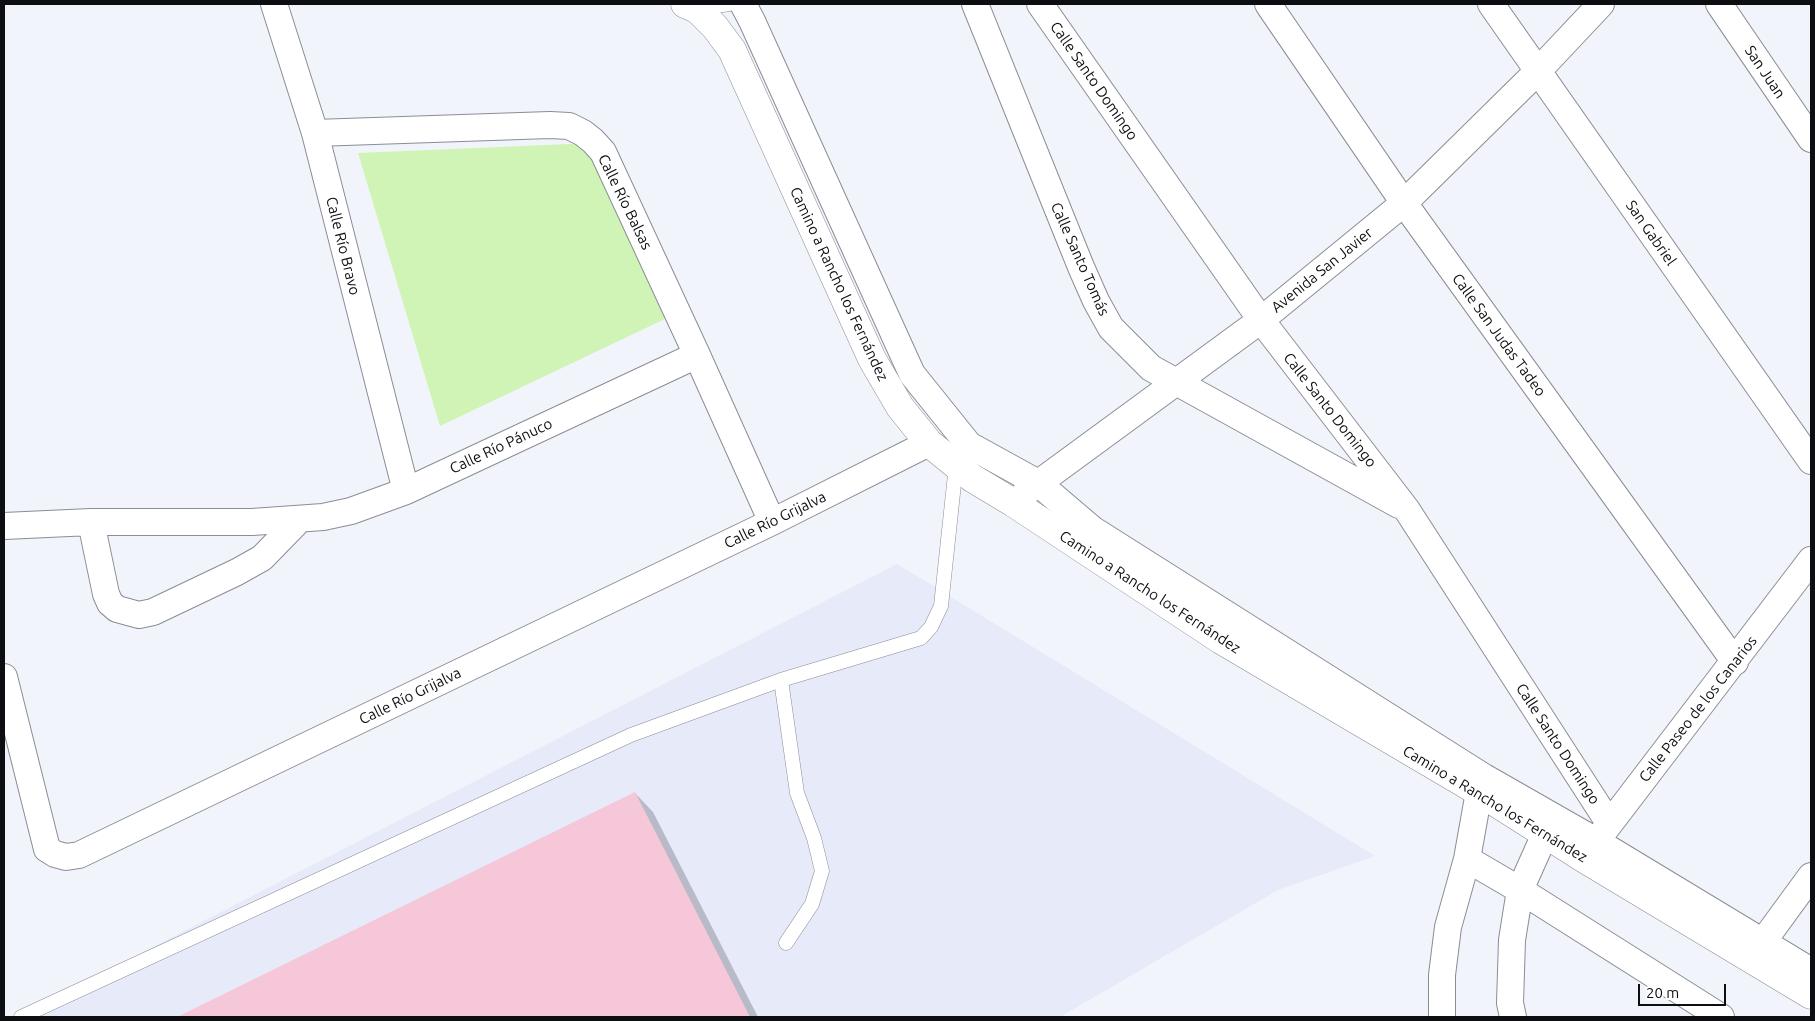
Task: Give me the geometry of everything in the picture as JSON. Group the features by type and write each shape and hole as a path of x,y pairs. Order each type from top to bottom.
{"street":[{"name":"Calle Río Bravo","path":"274,4 315,133 406,491"},
{"path":"743,4 912,374 969,445 1038,483 1100,535 1484,777 1596,841"},
{"name":"Calle Santo Tomás","path":"975,4 1096,301 1111,328 1150,368 1407,510"},
{"name":"Calle Santo Domingo","path":"1040,4 1261,320 1407,510 1596,841"},
{"name":"Calle San Judas Tadeo","path":"1268,4 1404,203 1735,662"},
{"name":"San Gabriel","path":"1491,4 1811,461"},
{"name":"Avenida San Javier","path":"1012,502 1261,320 1404,203 1537,72 1601,4"},
{"name":"San Juan","path":"1720,4 1811,139"},
{"name":"Camino a Rancho los Fernández","path":"691,6 715,27 732,50 872,359 900,407 929,443 972,478 1012,502 1221,640 1479,792 1546,834 1596,841 1757,949 1811,996"},
{"name":"Calle Río Balsas","path":"315,133 550,126 569,126 583,132 603,152 772,522"},
{"name":"Calle Río Pánuco","path":"4,526 90,522 252,522 323,517 351,510 406,491 697,355"},
{"name":"Calle Río Grijalva","path":"4,677 47,849 55,854 66,857 80,855 772,522 929,443"},
{"path":"90,522 106,594 110,603 117,609 139,615 161,608 262,558 300,519"},
{"name":"Calle Paseo de los Canarios","path":"1596,841 1735,662 1811,560"},
{"path":"1442,1017 1442,975 1448,927 1467,859 1479,792"},
{"path":"1514,1017 1510,1003 1512,940 1520,890 1546,834"},
{"path":"1467,859 1520,890 1721,1017"},
{"path":"1811,876 1757,949 1811,971"}],"lane":[{"path":"691,6 729,4"},
{"path":"21,1017 631,735 781,680 921,638 931,627 941,606 956,465"},
{"path":"781,680 797,793 814,838 822,871 812,904 786,943"}],"shaded area":[{"path":"897,564 1375,856 1278,890 1060,1017 17,1017"}],"green space":[{"path":"592,143 669,317 440,426 358,153"}],"building":[{"path":"635,792 750,1017 177,1017"}]}
